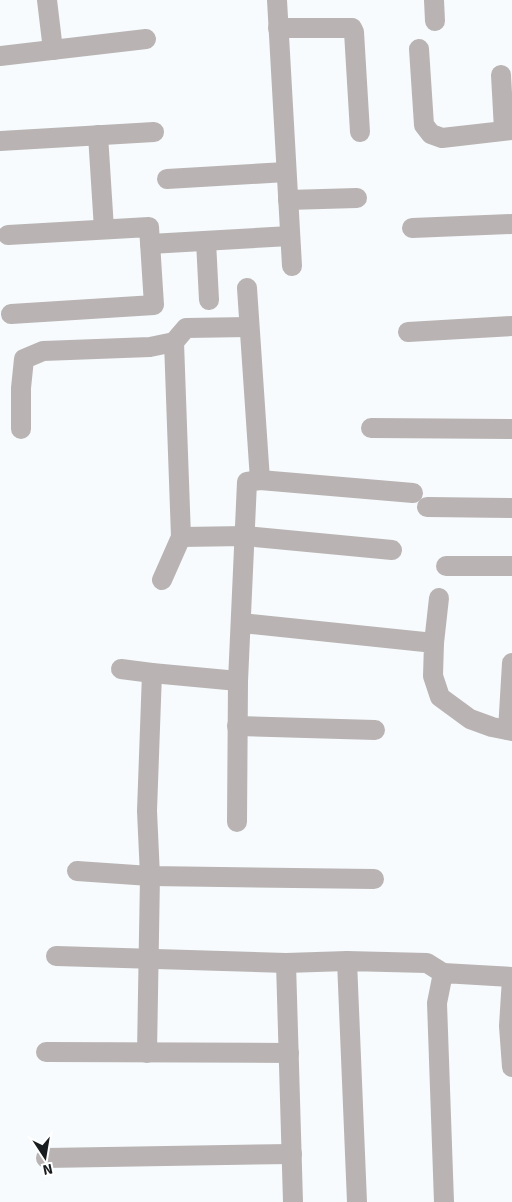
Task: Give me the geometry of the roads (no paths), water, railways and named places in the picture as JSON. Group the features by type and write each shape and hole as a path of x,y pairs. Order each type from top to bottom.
{"street":[{"path":"47,0 53,50"},
{"path":"277,0 292,266"},
{"path":"434,0 435,21"},
{"path":"278,28 352,28 354,32 360,132"},
{"path":"0,56 146,39"},
{"path":"418,49 424,125 431,134 442,138 508,130 501,75"},
{"path":"0,141 154,132"},
{"path":"98,135 104,229"},
{"path":"168,179 286,172"},
{"path":"288,200 357,198"},
{"path":"412,228 512,224"},
{"path":"8,235 149,227 154,305 11,314"},
{"path":"150,244 290,236"},
{"path":"206,241 209,300"},
{"path":"247,288 260,480"},
{"path":"408,332 512,326"},
{"path":"21,429 21,388 24,359 43,352 150,347 174,342 186,328 249,327"},
{"path":"162,580 182,537 174,342"},
{"path":"371,428 512,429"},
{"path":"237,822 238,681 248,482 260,480 420,500 512,508"},
{"path":"182,537 245,536 392,550"},
{"path":"446,566 512,566"},
{"path":"439,598 434,642 433,676 440,697 470,719 492,728 510,730 512,664"},
{"path":"242,623 434,642"},
{"path":"121,669 152,674 238,681"},
{"path":"147,1053 147,958 150,876 147,811 152,674"},
{"path":"238,726 375,730"},
{"path":"77,871 150,876 374,879"},
{"path":"56,956 286,963 347,961 427,963 443,973 512,978 509,1026 512,1067"},
{"path":"347,961 357,1202"},
{"path":"286,963 293,1202"},
{"path":"443,973 437,1003 444,1202"},
{"path":"46,1052 289,1054"},
{"path":"46,1158 292,1154"}]}
